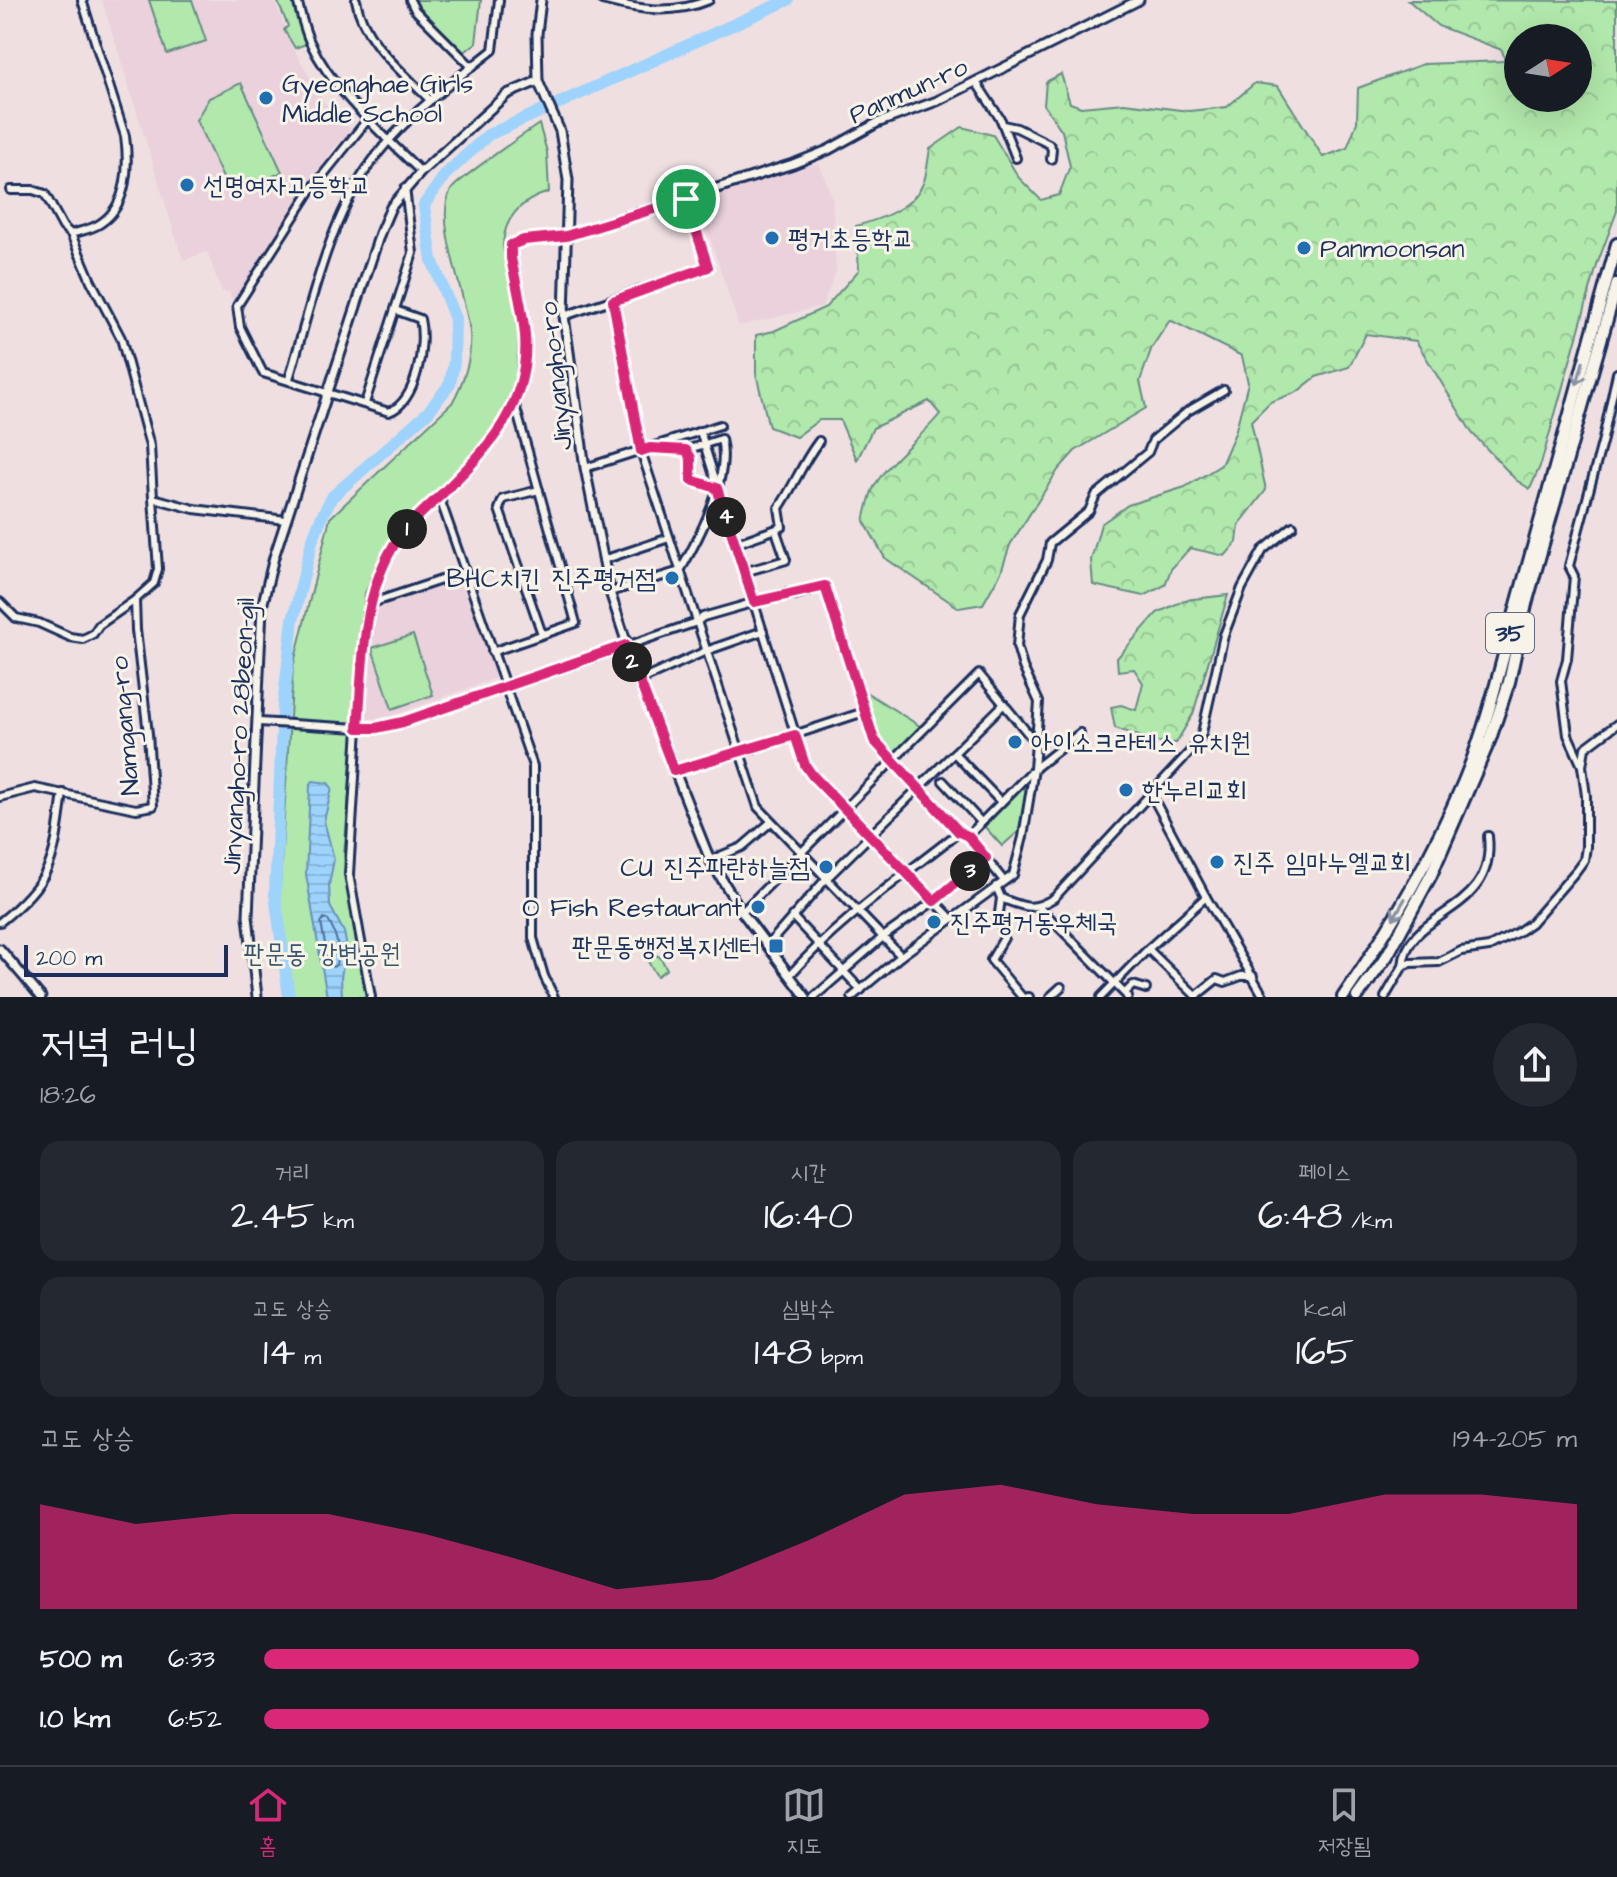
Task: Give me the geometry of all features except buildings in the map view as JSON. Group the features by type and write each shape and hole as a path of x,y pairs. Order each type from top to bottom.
{"highway":[{"name":"35","path":"1343,997 1376,949 1422,870 1465,780 1500,674 1617,244"},
{"name":"35","path":"1357,997 1387,956 1431,875 1490,739 1509,682 1526,604 1617,284"}],"street":[{"path":"71,234 99,225 113,213 126,182 128,155 125,136 82,0"},
{"path":"297,0 310,42 334,81 421,172"},
{"path":"356,0 361,23 369,37 430,100"},
{"path":"410,0 415,10 472,67"},
{"path":"289,379 328,252 346,205 367,167 389,140 430,100 493,50 499,0"},
{"name":"Jinyangho-ro","path":"541,0 537,34 539,84 560,131 568,180 564,316 585,468 610,592 639,681 710,860 742,912 806,997"},
{"path":"602,0 643,10 679,9 709,0"},
{"path":"667,10 669,0"},
{"name":"Panmun-ro","path":"566,236 828,150 877,123 937,101 1139,0"},
{"path":"976,82 1003,125 1016,158"},
{"name":"Jinyangho-ro 28beon-gil","path":"257,997 248,916 263,723 262,607 274,557 391,207 421,172 507,94 539,84"},
{"path":"368,119 311,190 237,306 240,327 263,373 389,412 398,408 409,392 421,361 423,332 420,319 395,310"},
{"path":"1003,125 1017,128 1049,144 1051,159"},
{"path":"365,403 413,253 405,188"},
{"path":"0,602 16,618 83,639 154,583 158,569 150,446 121,338 71,234 63,227 45,194 33,190 11,190"},
{"path":"564,316 708,267 686,199"},
{"path":"371,997 349,874 369,604 392,547 484,450 515,405 523,376 525,339 511,245 524,240 566,236"},
{"path":"613,301 641,451 758,807 901,956"},
{"path":"1403,966 1439,962 1461,951 1489,947 1531,923 1584,860 1586,796 1582,766 1568,735 1561,690 1572,611 1574,576 1569,566 1617,373"},
{"path":"852,997 951,918 1013,875 1023,837 1034,769 1039,702 1017,646 1020,614 1047,560 1050,543 1089,511 1096,495 1148,452 1153,440 1188,411 1224,390"},
{"path":"492,652 576,623 515,405"},
{"path":"585,468 720,425"},
{"path":"700,431 805,765 951,918"},
{"path":"610,592 680,571 711,510 725,451 721,439 686,450 650,448"},
{"path":"736,546 782,527 779,508 794,486 798,470 819,441"},
{"path":"686,450 691,458 691,480 717,488"},
{"path":"725,451 733,452"},
{"path":"539,490 503,499 499,509 542,634"},
{"path":"439,496 533,766 533,938 554,997"},
{"path":"153,498 194,509 286,520"},
{"path":"1001,898 1027,908 1039,907 1054,898 1196,745 1202,733 1224,635 1242,588 1263,550 1293,526"},
{"path":"744,572 786,560 776,531"},
{"path":"603,560 669,538"},
{"path":"369,604 465,572"},
{"path":"263,723 376,728 403,722 697,622 703,617 825,586 874,740 959,832 968,836 1004,881"},
{"name":"Namgang-ro","path":"0,797 35,788 136,809 153,806 135,600"},
{"path":"639,681 706,651 763,631"},
{"path":"742,912 979,674 1036,743"},
{"path":"767,946 826,879 1004,704"},
{"path":"674,771 864,712"},
{"path":"1582,766 1585,748 1617,724"},
{"path":"968,836 1034,769 1080,733"},
{"path":"954,753 1001,802"},
{"path":"943,781 981,822"},
{"path":"0,922 41,883 50,865 63,793"},
{"path":"1151,794 1264,997"},
{"path":"710,860 742,847 771,822"},
{"path":"790,975 818,944 857,910 959,832"},
{"path":"1385,997 1403,966 1404,951 1414,936 1473,891 1490,855 1488,836"},
{"path":"814,997 883,937 934,901 986,858"},
{"path":"996,886 1001,898 999,913 1004,938 991,960 1026,997"},
{"path":"1101,997 1206,897"},
{"path":"1039,907 1127,997"},
{"path":"792,916 861,990"},
{"path":"0,949 41,997"},
{"path":"1148,949 1196,997 1217,979 1225,982 1241,976 1253,976"},
{"path":"1127,997 1126,992 1133,985 1146,989"},
{"path":"1050,997 1061,987"}],"shaded area":[{"path":"102,0 274,0 286,28 283,30 323,101 352,131 334,148 233,303 229,291 222,292 207,252 183,260"},
{"name":"평거초등학교","path":"819,164 832,197 836,271 822,306 739,326 699,205 703,199"},
{"path":"458,580 464,583 496,675 493,679 394,715 370,719 366,715 374,609"}],"green space":[{"path":"149,0 192,0 206,41 167,54"},
{"path":"277,0 294,0 306,44 295,48 284,30 288,26"},
{"path":"415,0 481,0 476,43 462,54 418,10"},
{"path":"1408,0 1617,1 1617,211 1598,262 1541,464 1530,489 1516,480 1472,433 1416,341 1366,334 1349,367 1316,377 1297,392 1270,402 1251,421 1266,490 1239,525 1237,542 1225,556 1190,548 1171,569 1165,585 1144,596 1093,585 1091,560 1101,524 1128,505 1185,487 1221,465 1235,433 1248,383 1242,356 1170,320 1152,347 1140,381 1146,408 1075,451 1058,470 1010,545 1001,572 983,604 959,608 885,558 864,521 871,493 882,475 940,414 929,401 873,428 857,460 840,420 819,420 796,437 769,427 756,374 756,335 774,331 826,307 859,270 856,226 886,216 913,198 924,181 930,149 962,127 993,135 1019,178 1041,200 1059,195 1070,166 1062,131 1044,105 1046,82 1061,74 1070,103 1081,107 1124,103 1189,111 1227,107 1255,83 1278,86 1323,157 1347,148 1357,122 1358,88 1423,64 1504,61 1504,112 1592,112 1592,24 1504,24 1504,57 1502,50 1438,26"},
{"path":"241,83 282,172 231,195 196,120 209,98"},
{"name":"판문동 강변공원","path":"539,124 547,152 549,192 516,211 504,235 503,246 520,331 516,377 505,412 478,449 389,544 365,593 344,856 367,997 291,997 278,918 293,667 330,518 452,403 466,370 470,333 448,240 447,204 451,190"},
{"path":"1228,595 1193,714 1176,743 1157,742 1115,728 1111,707 1121,705 1136,710 1143,683 1134,669 1118,671 1117,658 1157,613 1185,600"},
{"path":"413,635 433,695 392,709 372,648"},
{"path":"861,689 923,728 894,757 876,739"},
{"path":"1021,788 1027,789 1019,831 1002,846 983,825"},
{"path":"644,955 660,957 667,969 657,976"}],"water":[{"path":"313,781 328,783 332,788 324,821 334,859 329,885 330,906 344,932 346,943 341,978 342,997 327,997 306,874 310,785"}],"waterway":[{"path":"289,997 275,894 283,706 293,620 312,541 332,497 428,412 450,384 455,319 432,260 424,205 445,175 488,135 788,0"}],"place":[{"name":"Gyeonghae Girls Middle School","path":"266,98"},
{"name":"선명여자고등학교","path":"187,185"},
{"name":"평거초등학교","path":"772,238"},
{"name":"Panmoonsan","path":"1304,248"},
{"name":"BHC치킨 진주평거점","path":"672,578"},
{"name":"아이소크라테스 유치원","path":"1015,742"},
{"name":"한누리교회","path":"1126,790"},
{"name":"진주 임마누엘교회","path":"1217,862"},
{"name":"CU 진주파란하늘점","path":"826,867"},
{"name":"O Fish Restaurant","path":"758,907"},
{"name":"진주평거동우체국","path":"934,922"},
{"name":"판문동행정복지센터","path":"776,946"}],"route":[{"path":"686,199 708,267 613,301 641,451 650,448 686,450 691,458 691,480 717,488 754,602 825,586 874,740 986,858 934,901 812,775 805,765 795,735 674,771 626,645 403,722 358,728 369,604 392,547 484,450 515,405 523,376 525,339 511,245 524,240 566,236 686,199"}]}
